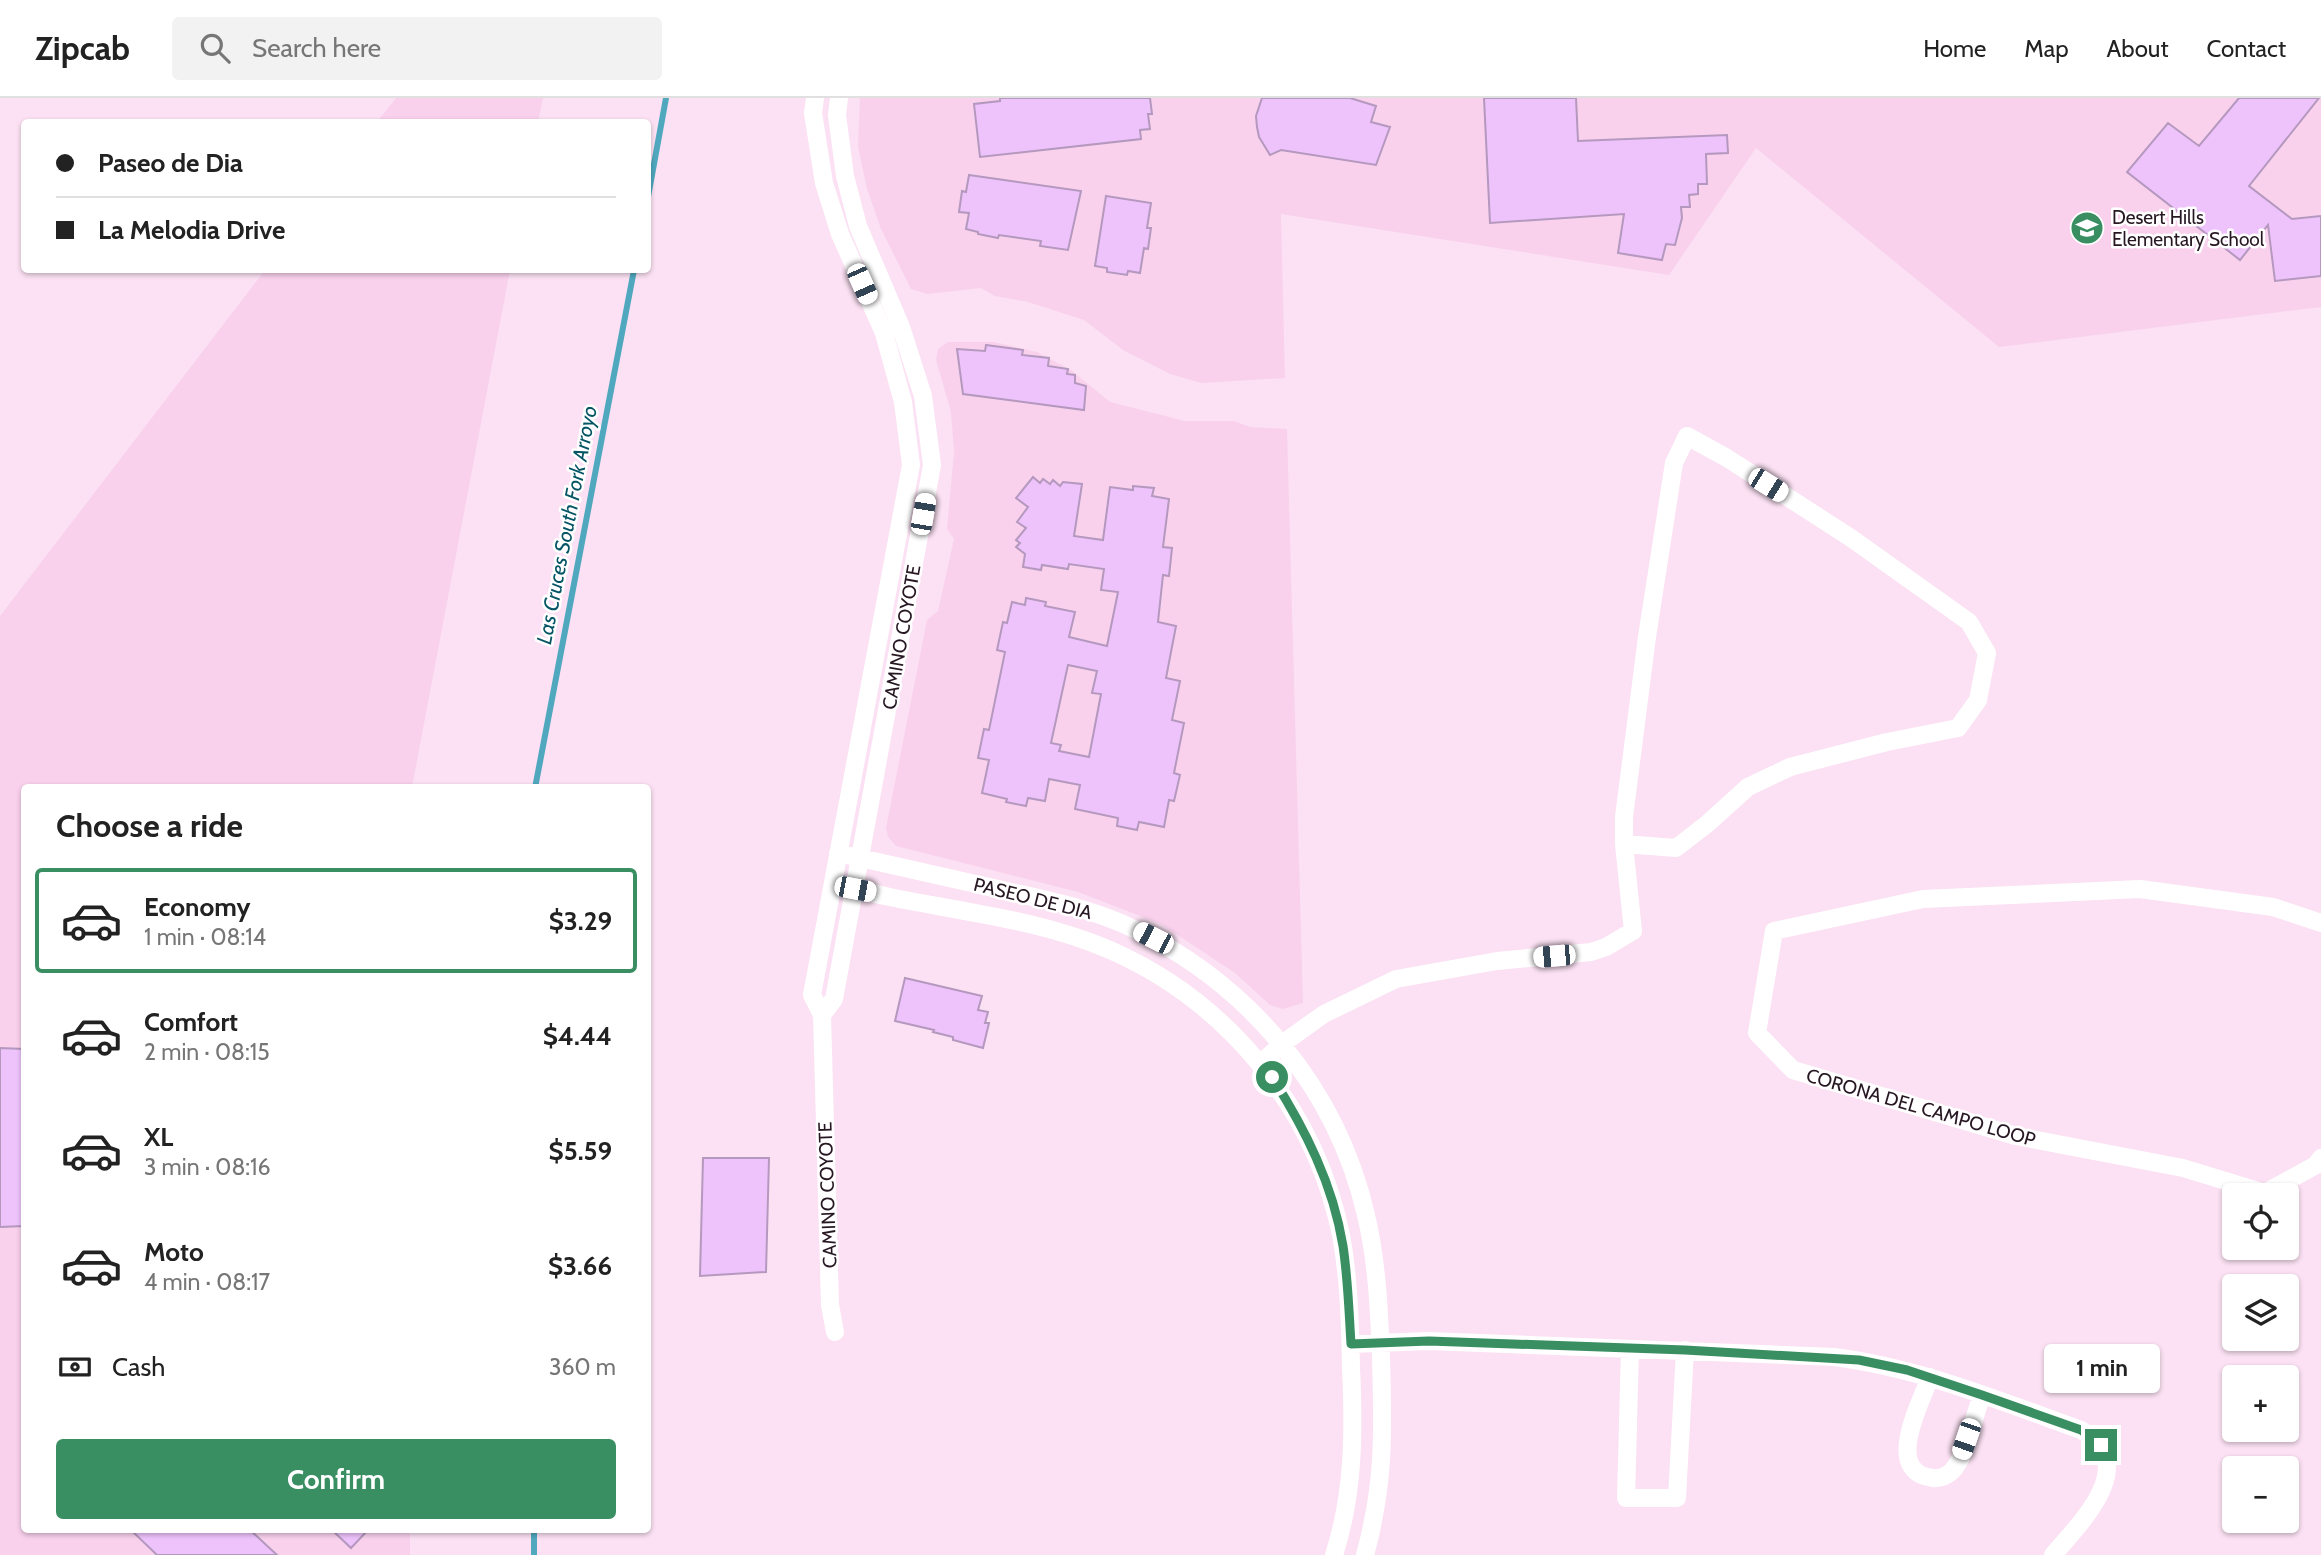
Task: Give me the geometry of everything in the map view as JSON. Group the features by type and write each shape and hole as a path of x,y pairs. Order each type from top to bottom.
{"street":[{"name":"CAMINO COYOTE","path":"815,98 813,113 824,183 840,234 884,333 903,402 911,465 812,995 822,1015 830,1305 835,1332"},
{"name":"CAMINO COYOTE","path":"822,1015 834,999 932,466 923,396 901,327 858,226 845,176 837,115 839,98"},
{"path":"1261,1063 1282,1044 1324,1014 1396,979 1497,961 1591,951 1606,947 1633,931 1624,844 1624,817 1674,463 1687,436 1727,458 1850,537 1969,622 1987,653 1978,700 1958,728 1790,767 1748,787 1676,848 1624,844"},
{"name":"PASEO DE DIA","path":"838,853 1068,904 1123,924 1176,952 1210,975 1255,1014 1282,1044 1324,1106 1356,1177 1372,1245 1380,1342 1382,1462 1377,1504 1365,1555"},
{"name":"PASEO DE DIA","path":"833,883 1030,925 1110,950 1146,968 1195,1000 1231,1031 1261,1063 1300,1122 1315,1154 1333,1202 1343,1249 1351,1344 1354,1438 1346,1509 1334,1555"},
{"name":"CORONA DEL CAMPO LOOP","path":"2321,923 2273,907 2140,889 1923,899 1774,931 1757,1033 1793,1070 2016,1136 2183,1168 2265,1193 2316,1165 2321,1158"},
{"path":"1351,1344 1429,1341 1834,1357 1883,1365 1930,1377 2081,1430 2101,1445 2107,1455 2108,1467 2099,1494 2053,1555"},
{"path":"1630,1349 1626,1498 1677,1498 1685,1350"},
{"path":"1930,1377 1906,1452 1909,1465 1920,1474 1933,1478 1941,1477 1954,1469 1982,1395"}],"shaded area":[{"path":"396,98 543,98 539,119 379,119"},
{"path":"860,98 2321,98 2321,307 1999,347 1756,148 1669,275 1281,214 1285,378 1201,383 1170,374 1123,350 1084,320 1028,302 995,296 981,288 927,294 911,289 881,229 867,189 858,147"},
{"path":"263,273 509,273 413,784 21,784 21,1533 410,1533 410,1555 0,1555 0,616"},
{"path":"948,342 994,342 1037,352 1071,370 1110,402 1185,421 1234,421 1250,427 1287,429 1303,1003 1283,1009 1270,1005 1235,973 1161,924 1078,892 896,846 888,837 886,828 927,620 938,611 954,539 947,529 954,452 951,412 936,360 938,349"}],"building":[{"path":"1000,98 1150,98 1150,129 1140,130 1141,139 980,157 974,104 1000,101"},
{"path":"1262,98 1350,98 1376,106 1371,122 1390,127 1376,165 1281,150 1270,155 1259,137 1257,127 1256,116"},
{"path":"1484,98 1576,98 1578,141 1727,135 1728,153 1706,154 1707,184 1698,184 1698,194 1689,195 1690,207 1681,207 1682,218 1675,245 1666,244 1662,260 1618,253 1624,214 1490,223"},
{"name":"Desert Hills Elementary School","path":"2239,98 2319,98 2249,186 2292,219 2321,216 2321,276 2275,281 2268,225 2240,260 2127,172 2168,123 2199,146"},
{"path":"969,175 1081,191 1068,250 1040,246 1041,241 999,235 998,238 966,229 969,213 959,212 962,191 966,192"},
{"path":"1106,196 1151,203 1147,228 1151,228 1148,249 1144,248 1140,273 1128,271 1127,275 1107,272 1107,268 1095,266"},
{"path":"986,345 1023,350 1022,355 1049,358 1048,366 1068,369 1067,374 1075,375 1075,383 1086,386 1084,410 963,394 957,349 985,351"},
{"path":"1033,477 1040,483 1043,479 1050,484 1053,480 1060,486 1063,482 1082,484 1074,536 1103,540 1110,487 1133,490 1133,486 1154,488 1152,496 1169,499 1163,547 1172,548 1169,576 1163,575 1158,622 1176,626 1166,678 1180,681 1172,720 1184,723 1174,773 1180,775 1174,801 1169,800 1164,827 1139,822 1137,830 1117,826 1118,818 1075,809 1080,785 1049,779 1045,801 1028,798 1026,806 982,793 989,760 978,758 984,729 989,730 1005,652 997,650 1003,622 1007,623 1012,602 1025,605 1026,598 1046,602 1045,606 1075,612 1069,637 1107,646 1118,592 1101,590 1104,569 1069,564 1068,569 1042,565 1041,570 1023,567 1025,554 1016,547 1020,543 1016,540 1026,528 1017,522 1028,507 1016,498","holes":["1068,665 1097,671 1092,693 1101,694 1089,757 1059,751 1061,745 1051,743"]},
{"path":"905,978 982,996 978,1010 988,1012 985,1023 989,1023 983,1048 953,1040 953,1037 933,1032 934,1030 895,1021"},
{"path":"0,1048 21,1049 21,1226 0,1227"},
{"path":"703,1158 769,1158 766,1272 700,1276"},
{"path":"134,1533 253,1533 277,1555 157,1555"},
{"path":"335,1533 365,1533 351,1548"}],"waterway":[{"name":"Las Cruces South Fork Arroyo","path":"651,180 666,98"},
{"name":"Las Cruces South Fork Arroyo","path":"536,784 633,273"},
{"name":"Las Cruces South Fork Arroyo","path":"534,1533 534,1555"}],"place":[{"name":"Desert Hills Elementary School","path":"2087,228"}],"route":[{"path":"1272,1077 1300,1122 1333,1202 1343,1249 1351,1344 1429,1341 1685,1350 1859,1360 1907,1370 1982,1395 2081,1430 2101,1445"}]}
